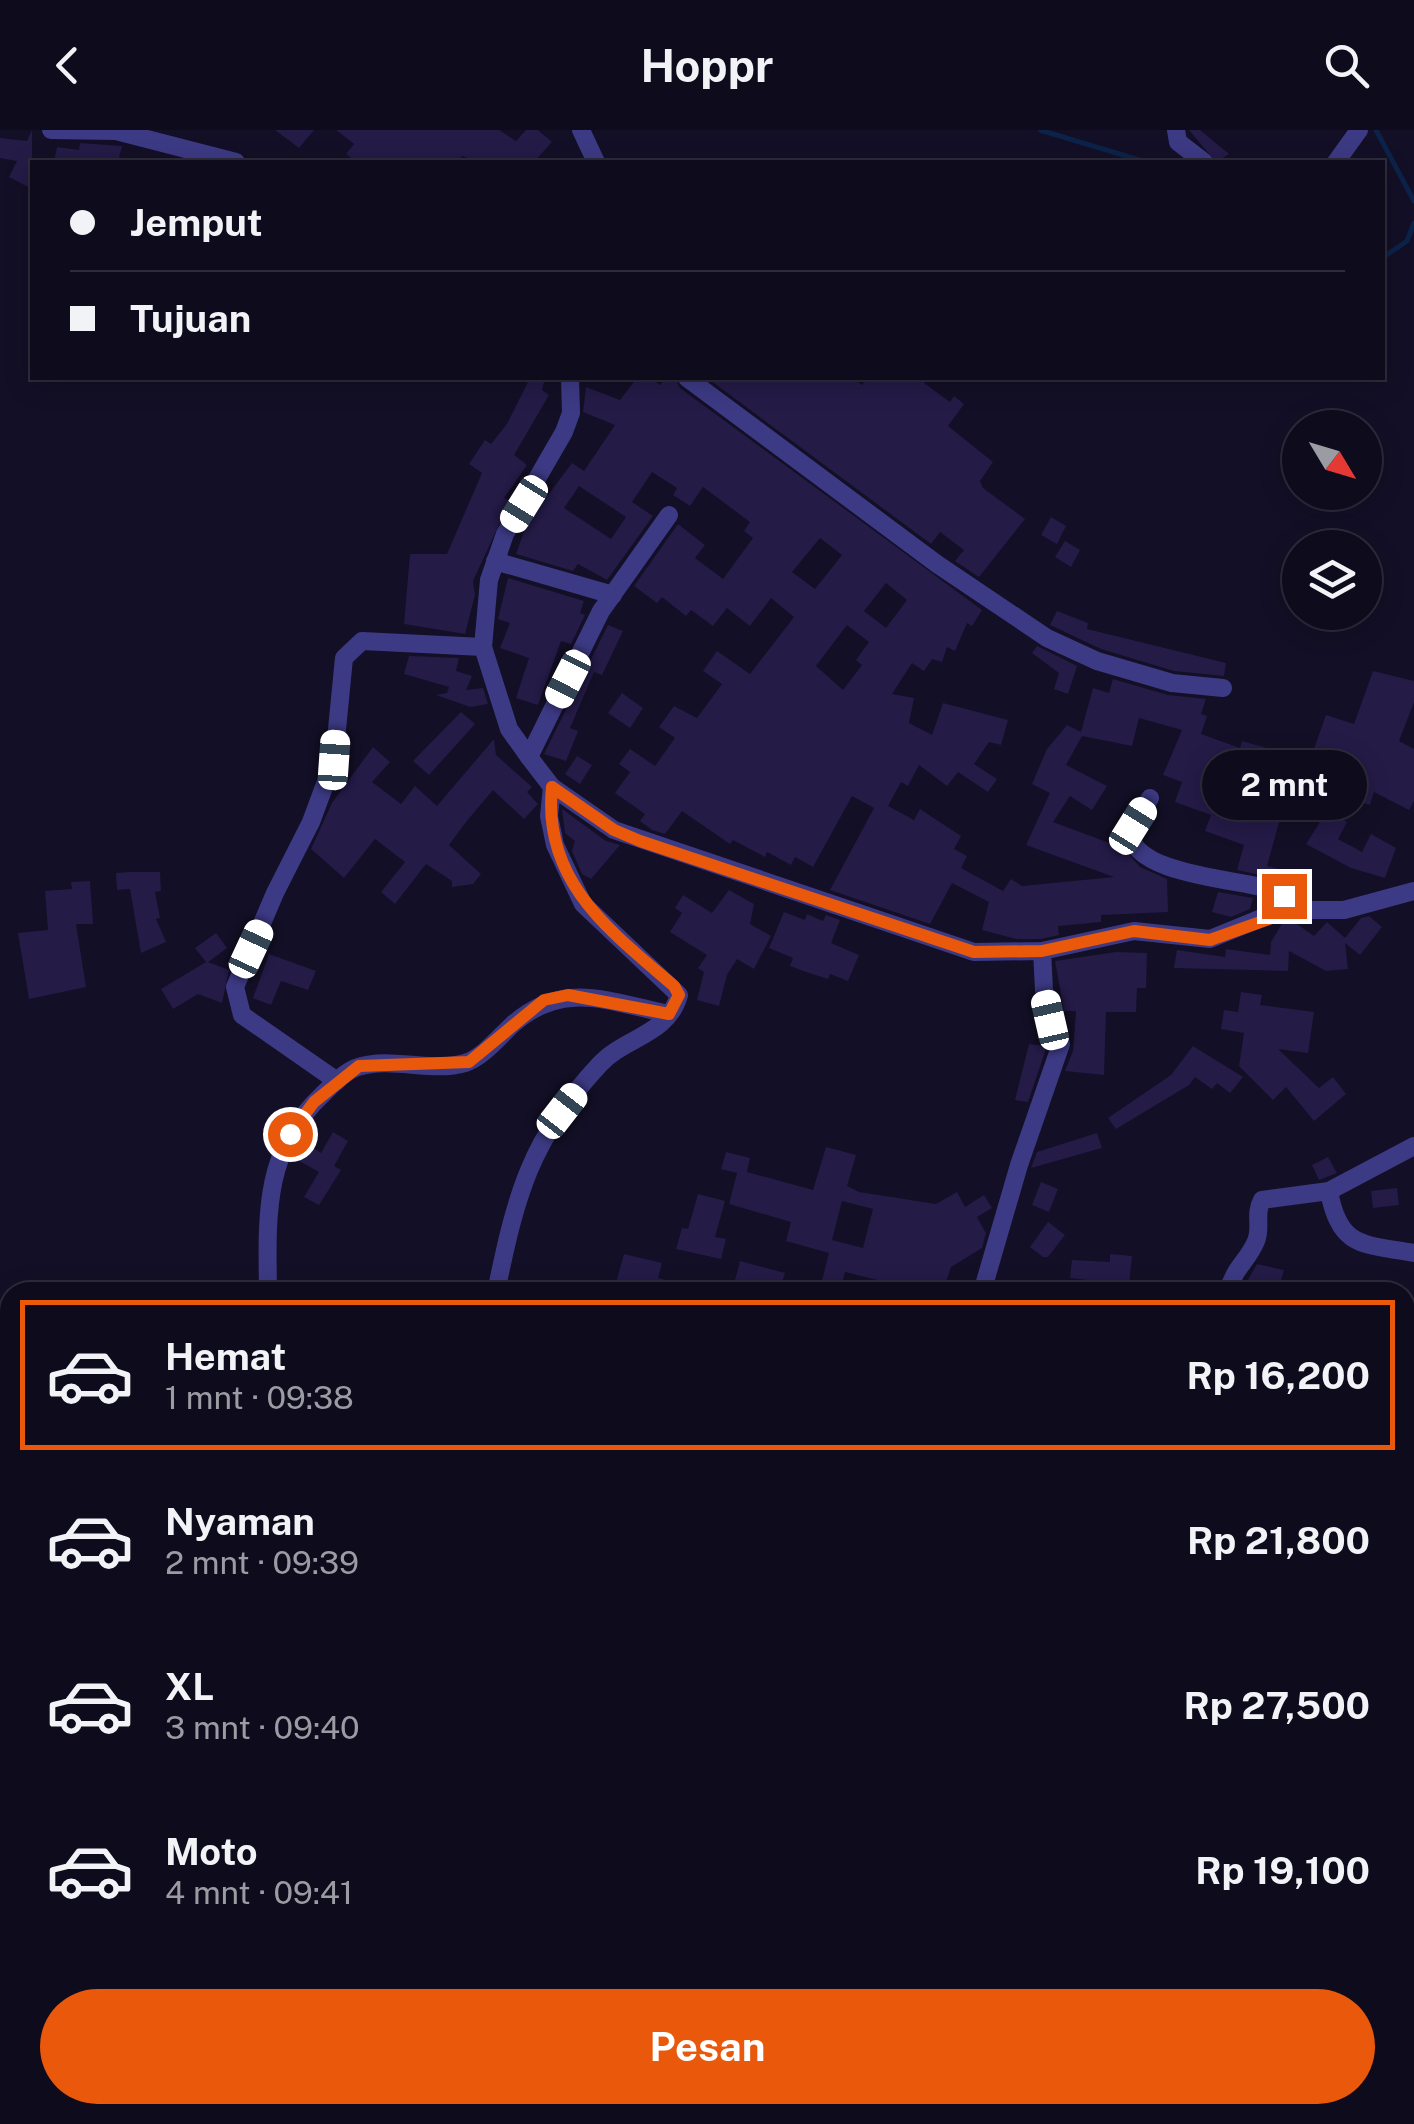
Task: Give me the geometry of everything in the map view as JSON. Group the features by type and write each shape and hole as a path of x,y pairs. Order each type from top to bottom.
{"street":[{"path":"51,130 116,131 228,160"},
{"path":"581,130 595,160"},
{"path":"1176,130 1178,142 1201,160"},
{"path":"1337,160 1359,130"},
{"path":"570,380 571,412 564,432 505,534 489,580 483,647 509,729 529,757 552,787 614,830 876,922 974,952 1042,951 1134,931 1210,940 1300,908 1344,910 1414,891"},
{"path":"690,380 937,564 1047,638 1096,662 1172,683 1223,688"},
{"path":"529,757 584,643 669,515"},
{"path":"496,560 613,595"},
{"path":"337,1081 242,1015 235,986 274,893 311,822 334,760 344,658 362,641 483,647"},
{"path":"498,1282 516,1198 542,1136 602,1060 658,1028 679,995 674,986 583,904 555,845 549,816 552,787"},
{"path":"1150,798 1130,833 1133,844 1148,856 1178,870 1274,890 1300,908"},
{"path":"985,1282 1061,1044 1044,990 1042,951"},
{"path":"268,1282 267,1198 272,1172 290,1134 337,1081 359,1066 469,1062 529,1010 544,1000 568,995 669,1014"},
{"path":"1231,1282 1234,1270 1256,1240 1257,1212 1262,1200 1328,1192 1414,1146"},
{"path":"1328,1192 1338,1228 1354,1241 1414,1253"}],"building":[{"path":"32,130 30,188 9,177 17,161 0,158 0,138 27,141"},
{"path":"275,130 314,130 299,148"},
{"path":"336,130 499,130 516,141 526,130 538,130 552,142 536,160 473,160 462,156 459,160 354,160 346,154 354,144"},
{"path":"1189,130 1200,130 1229,154 1214,160"},
{"path":"80,143 122,146 118,160 54,160 57,147 79,150"},
{"path":"529,380 544,380 542,390 549,395 514,455 527,465 504,498 510,501 473,581 475,595 465,634 404,624 410,554 447,554 482,473 469,464 485,440 491,444 507,424"},
{"path":"635,380 653,380 660,385 664,380 676,380 680,388 982,610 972,626 967,623 955,651 947,647 942,662 932,659 924,671 912,663 892,694 914,698 909,723 932,735 943,703 1008,720 1001,745 989,742 974,764 997,779 988,792 958,772 947,786 919,765 908,786 901,782 888,806 914,820 920,809 961,836 954,849 967,856 961,868 1003,891 1011,879 1022,886 1114,877 1026,845 1050,793 1032,784 1047,749 1067,725 1081,732 1093,688 1109,693 1113,679 1168,695 1206,699 1201,714 1207,716 1201,734 1240,748 1242,741 1310,760 1326,715 1354,724 1373,671 1414,681 1414,702 1399,741 1414,749 1414,801 1409,810 1374,792 1370,805 1355,800 1365,772 1337,762 1327,789 1288,775 1285,782 1251,770 1237,806 1280,819 1267,866 1305,876 1301,891 1274,878 1237,870 1244,845 1205,831 1211,815 1175,802 1182,782 1163,775 1182,730 1139,718 1132,746 1082,736 1066,765 1107,786 1092,810 1070,796 1053,822 1123,848 1140,867 1167,879 1168,912 1101,915 1101,922 1058,926 1059,935 1041,939 1016,939 982,930 989,902 952,883 930,924 830,890 874,808 852,796 813,867 795,857 791,865 733,840 730,844 682,811 665,834 652,830 640,821 645,814 615,793 630,772 619,764 630,749 655,766 675,738 659,727 674,706 697,718 722,684 703,671 717,651 750,674 794,617 771,598 750,626 727,608 713,626 691,610 686,616 662,597 657,603 634,586 678,524 705,545 695,558 723,579 753,538 744,531 750,522 703,487 690,506 673,495 677,488 652,472 632,502 653,516 607,580 578,564 573,571 516,554 527,523 572,463 584,471 615,425 583,412 586,387 620,400","holes":["579,486 626,517 611,539 564,508","820,538 842,555 815,589 792,572","886,583 907,600 886,628 864,611","847,625 869,642 856,660 862,665 843,690 816,666"]},
{"path":"710,380 855,380 862,385 866,380 926,380 924,383 950,402 954,396 964,404 948,426 993,462 980,481 983,488 1025,519 979,577 955,561 964,550 940,532 931,544"},
{"path":"1051,517 1066,526 1057,544 1041,535"},
{"path":"1065,541 1080,550 1071,567 1055,557"},
{"path":"508,578 584,601 580,613 585,615 571,644 561,641 538,705 516,698 529,658 500,648 510,623 498,619"},
{"path":"1057,611 1088,623 1087,629 1226,663 1224,676 1174,671 1101,649 1050,625"},
{"path":"608,625 623,631 602,675 594,672 570,728 578,731 566,761 544,754"},
{"path":"1037,646 1077,666 1068,694 1054,689 1059,673 1032,653"},
{"path":"409,656 459,658 456,671 472,676 466,690 483,688 488,704 470,707 436,695 447,693 449,687 404,674"},
{"path":"622,693 643,708 630,728 608,713"},
{"path":"461,712 475,724 429,775 413,761"},
{"path":"494,739 496,755 532,787 527,792 538,804 524,819 493,790 466,822 449,845 481,874 473,884 452,887 452,881 426,864 395,904 381,892 405,862 375,839 344,878 311,849 332,803 373,747 390,762 372,782 401,804 415,786 437,806"},
{"path":"577,756 592,765 580,784 565,774"},
{"path":"562,809 606,841 620,845 591,879 582,874 572,851 575,841 565,833"},
{"path":"1327,811 1347,822 1338,839 1362,852 1371,834 1396,848 1385,878 1351,868 1306,844"},
{"path":"160,872 161,891 155,892 160,918 156,919 166,942 141,953 130,889 117,890 116,873"},
{"path":"90,881 93,924 76,924 86,987 29,999 18,933 48,930 45,891 72,889 71,882"},
{"path":"729,890 754,904 750,924 771,936 754,969 737,959 727,975 719,1006 697,1000 704,972 698,968 707,955 670,932 682,913 675,908 683,895 712,913"},
{"path":"1218,892 1253,898 1250,909 1231,917 1212,912"},
{"path":"784,912 805,920 807,914 823,921 826,915 840,920 831,943 859,955 848,981 830,974 828,979 790,966 793,958 769,948"},
{"path":"1369,916 1382,927 1360,955 1345,943 1348,969 1326,971 1289,951 1288,971 1174,968 1177,950 1225,957 1226,949 1270,955 1271,942 1283,922 1294,922 1314,936 1327,922 1345,938 1361,918"},
{"path":"216,933 227,948 208,962 229,970 222,1003 198,994 173,1009 161,989 206,962 195,948"},
{"path":"1116,952 1147,953 1146,988 1137,988 1136,1012 1106,1012 1104,1075 1065,1071 1073,1051 1076,1011 1064,1011 1055,961"},
{"path":"269,954 316,971 308,990 281,981 271,1005 253,998"},
{"path":"1241,992 1262,995 1260,1005 1314,1012 1308,1053 1278,1049 1319,1088 1333,1077 1346,1094 1314,1121 1286,1087 1273,1100 1239,1066 1244,1033 1221,1029 1224,1010 1238,1012"},
{"path":"1029,1044 1047,1046 1028,1102 1015,1100"},
{"path":"1193,1046 1243,1077 1230,1093 1217,1083 1212,1089 1195,1077 1189,1085 1116,1129 1108,1118 1171,1075"},
{"path":"333,1132 348,1141 334,1166 341,1170 319,1205 304,1197 319,1172 294,1158 303,1142 321,1153"},
{"path":"1097,1133 1102,1148 1031,1168 1037,1152"},
{"path":"826,1147 856,1155 847,1186 859,1192 936,1204 957,1192 965,1207 984,1195 992,1208 977,1217 986,1233 982,1248 951,1267 946,1282 885,1282 845,1272 842,1282 822,1282 829,1253 786,1241 791,1222 729,1204 737,1173 721,1169 726,1152 750,1158 747,1172 813,1190","holes":["842,1201 873,1209 863,1248 832,1240"]},
{"path":"1328,1157 1337,1173 1319,1180 1312,1165"},
{"path":"1041,1182 1058,1189 1049,1212 1032,1205"},
{"path":"1397,1188 1399,1205 1373,1208 1371,1191"},
{"path":"698,1194 725,1201 715,1237 726,1239 721,1259 676,1249 682,1228 688,1229"},
{"path":"1048,1222 1065,1235 1048,1257 1043,1257 1030,1247"},
{"path":"624,1254 662,1263 658,1278 673,1282 616,1282"},
{"path":"1110,1254 1132,1256 1129,1282 1070,1278 1072,1260 1110,1262"},
{"path":"740,1261 785,1273 782,1282 735,1282"},
{"path":"1257,1264 1284,1270 1281,1282 1247,1282"}],"waterway":[{"path":"1040,130 1139,160"},
{"path":"1376,130 1414,201"},
{"path":"1385,256 1407,241 1414,223"}],"route":[{"path":"290,1134 314,1102 359,1066 452,1066 469,1062 544,1000 568,995 586,997 669,1014 676,1007 679,995 674,986 583,904 555,845 549,816 552,787 614,830 640,841 974,952 1042,951 1134,931 1180,933 1210,940 1282,910 1300,908 1284,896"}]}
